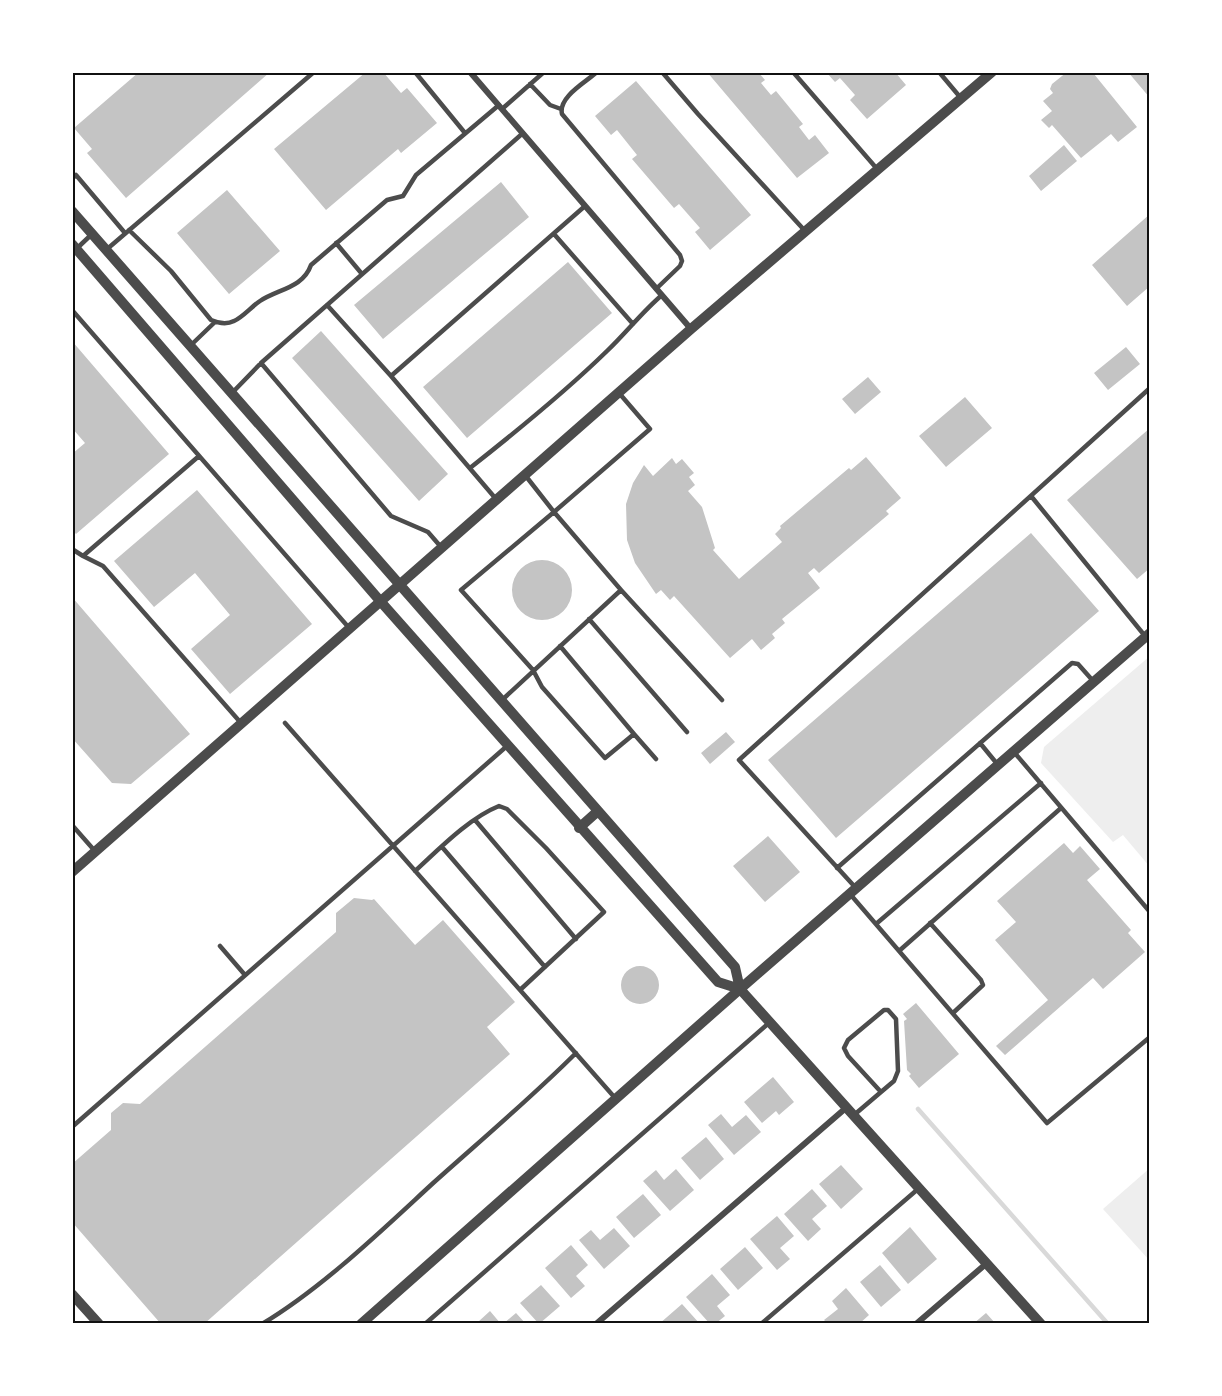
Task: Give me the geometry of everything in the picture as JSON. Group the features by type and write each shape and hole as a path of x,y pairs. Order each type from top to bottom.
{"street":[{"path":"470,72 692,329"},
{"path":"72,872 692,329 992,72"},
{"path":"72,211 735,967 740,989 1041,1324"},
{"path":"74,249 579,828 718,982 740,989"},
{"path":"361,1324 740,989 1148,635"},
{"path":"579,828 598,811"},
{"path":"596,1324 851,1111"},
{"path":"916,1324 987,1263"},
{"path":"72,1294 99,1324"}],"lane":[{"path":"106,250 314,72"},
{"path":"415,72 465,133"},
{"path":"72,179 76,175 127,231 153,251 211,320 220,324 234,321 260,301 300,282 308,273 311,265 336,243 387,200 403,196 416,175 465,133 544,72"},
{"path":"597,72 566,99 561,109 562,114 680,255 682,261 680,266 656,289"},
{"path":"662,72 806,232"},
{"path":"793,72 878,170"},
{"path":"939,72 961,98"},
{"path":"530,84 550,105 561,109"},
{"path":"231,394 261,363 523,133"},
{"path":"391,376 585,206"},
{"path":"74,249 92,234"},
{"path":"554,234 633,324"},
{"path":"336,243 362,274"},
{"path":"470,468 575,381 633,324 643,311 662,295"},
{"path":"327,305 497,500"},
{"path":"72,310 350,629"},
{"path":"190,346 215,322"},
{"path":"261,363 391,516 428,532 442,548"},
{"path":"1150,388 739,760 837,868 898,951 1047,1123 1150,1037"},
{"path":"619,393 650,429 461,590 533,670 542,687 605,758 634,734"},
{"path":"83,556 199,456"},
{"path":"525,476 621,590 722,700"},
{"path":"1031,496 1148,635"},
{"path":"72,549 103,566 242,724"},
{"path":"501,701 621,590"},
{"path":"589,619 687,732"},
{"path":"560,646 656,759"},
{"path":"837,868 1072,663 1078,664 1094,682"},
{"path":"285,723 616,1099"},
{"path":"980,743 998,765"},
{"path":"72,1127 507,746"},
{"path":"1013,752 1150,912"},
{"path":"876,924 1041,783"},
{"path":"415,871 475,820 499,806 507,809 546,848 604,912 520,990"},
{"path":"898,951 1061,808"},
{"path":"475,820 576,939"},
{"path":"72,825 95,852"},
{"path":"442,847 545,967"},
{"path":"930,923 983,985 953,1013"},
{"path":"220,946 245,975"},
{"path":"851,1111 881,1092 894,1081 898,1071 896,1019 888,1010 879,1012 848,1040 844,1048 848,1056 881,1092"},
{"path":"425,1324 770,1022"},
{"path":"262,1324 326,1278 541,1088 576,1053"},
{"path":"760,1324 919,1187"}],"shaded area":[{"path":"1150,656 1150,867 1123,835 1113,842 1041,763 1044,747"},
{"path":"1150,1168 1150,1261 1103,1209"}],"building":[{"path":"139,72 270,72 126,198 87,153 92,149 74,128"},
{"path":"366,72 383,72 401,93 407,88 437,123 401,153 398,149 326,210 274,149"},
{"path":"707,72 758,72 765,80 761,83 771,95 776,91 803,124 799,127 809,140 815,135 829,153 797,178"},
{"path":"826,72 895,72 906,85 867,119 850,100 855,95 840,78 835,82"},
{"path":"1067,72 1094,74 1137,127 1118,142 1111,134 1081,158 1052,125 1049,128 1041,120 1052,111 1043,101 1053,93 1050,89 1052,84"},
{"path":"1128,72 1150,72 1150,98"},
{"path":"636,81 751,215 710,250 695,232 700,228 679,204 674,208 632,159 637,155 617,130 611,135 595,116"},
{"path":"1064,145 1077,161 1041,191 1029,176"},
{"path":"501,182 529,217 383,339 354,305"},
{"path":"227,190 280,251 229,294 177,233"},
{"path":"1150,214 1150,286 1127,306 1092,265"},
{"path":"568,262 612,313 467,438 423,387"},
{"path":"321,331 448,474 419,501 292,358"},
{"path":"72,341 169,454 76,534 72,530 72,454 85,443 72,428"},
{"path":"1126,347 1140,364 1108,390 1094,373"},
{"path":"868,377 881,392 855,414 842,399"},
{"path":"965,397 992,428 946,467 919,436"},
{"path":"1150,428 1150,568 1137,579 1067,500"},
{"path":"866,457 901,498 886,511 889,514 819,573 814,568 808,573 820,588 782,619 785,623 772,634 775,638 761,650 752,639 730,658 674,596 670,600 661,590 656,594 635,563 627,540 626,504 633,483 644,465 653,476 672,458 676,464 682,459 694,473 689,477 695,485 688,491 702,507 715,548 713,550 739,579 782,542 775,534 781,528 780,526 849,468 851,470"},
{"path":"197,490 312,624 230,694 191,649 230,615 195,573 154,607 114,561"},
{"path":"1031,533 1099,611 836,838 768,760"},
{"path":"542,560 559,565 567,573 572,590 567,607 559,615 542,620 525,615 517,607 512,590 517,573 525,565"},
{"path":"72,597 190,734 131,784 112,783 72,738"},
{"path":"726,732 735,742 710,764 701,753"},
{"path":"768,836 800,872 765,902 733,866"},
{"path":"1064,843 1073,853 1080,846 1100,869 1087,880 1131,930 1128,933 1145,952 1103,989 1093,978 1005,1055 996,1046 1048,1000 995,940 1016,922 997,901"},
{"path":"354,898 374,899 415,945 443,920 515,1002 487,1027 510,1054 204,1324 161,1324 72,1222 72,1164 111,1130 111,1113 123,1103 140,1104 336,932 336,913"},
{"path":"640,966 653,972 659,985 653,998 640,1004 627,998 621,985 627,972"},
{"path":"916,1003 959,1054 919,1088 907,1070 904,1021 907,1019 903,1014"},
{"path":"773,1077 794,1102 779,1115 776,1111 762,1123 744,1102"},
{"path":"721,1114 732,1127 746,1115 761,1132 734,1155 708,1125"},
{"path":"706,1137 724,1159 700,1180 681,1158"},
{"path":"841,1165 863,1189 841,1209 819,1184"},
{"path":"676,1169 694,1190 670,1211 643,1181 656,1170 664,1180"},
{"path":"812,1189 827,1206 812,1219 821,1229 808,1241 784,1214"},
{"path":"643,1194 661,1215 634,1238 616,1217"},
{"path":"777,1216 794,1236 780,1248 790,1259 777,1270 750,1239"},
{"path":"910,1227 937,1259 908,1284 882,1253"},
{"path":"614,1228 630,1246 604,1269 579,1240 591,1230 600,1240"},
{"path":"571,1245 588,1265 576,1276 585,1286 571,1298 545,1268"},
{"path":"745,1247 763,1268 738,1290 720,1269"},
{"path":"880,1265 901,1290 881,1307 860,1282"},
{"path":"712,1274 730,1295 717,1306 725,1316 715,1324 710,1324 686,1297"},
{"path":"541,1285 560,1306 539,1324 520,1303"},
{"path":"846,1288 869,1315 859,1324 828,1324 824,1320 838,1309 832,1301"},
{"path":"682,1304 700,1324 659,1324"},
{"path":"490,1311 501,1324 480,1324 478,1322"},
{"path":"516,1313 526,1324 503,1324"},
{"path":"986,1313 996,1324 973,1324"}],"waterway":[{"path":"918,1109 1108,1324"}]}
